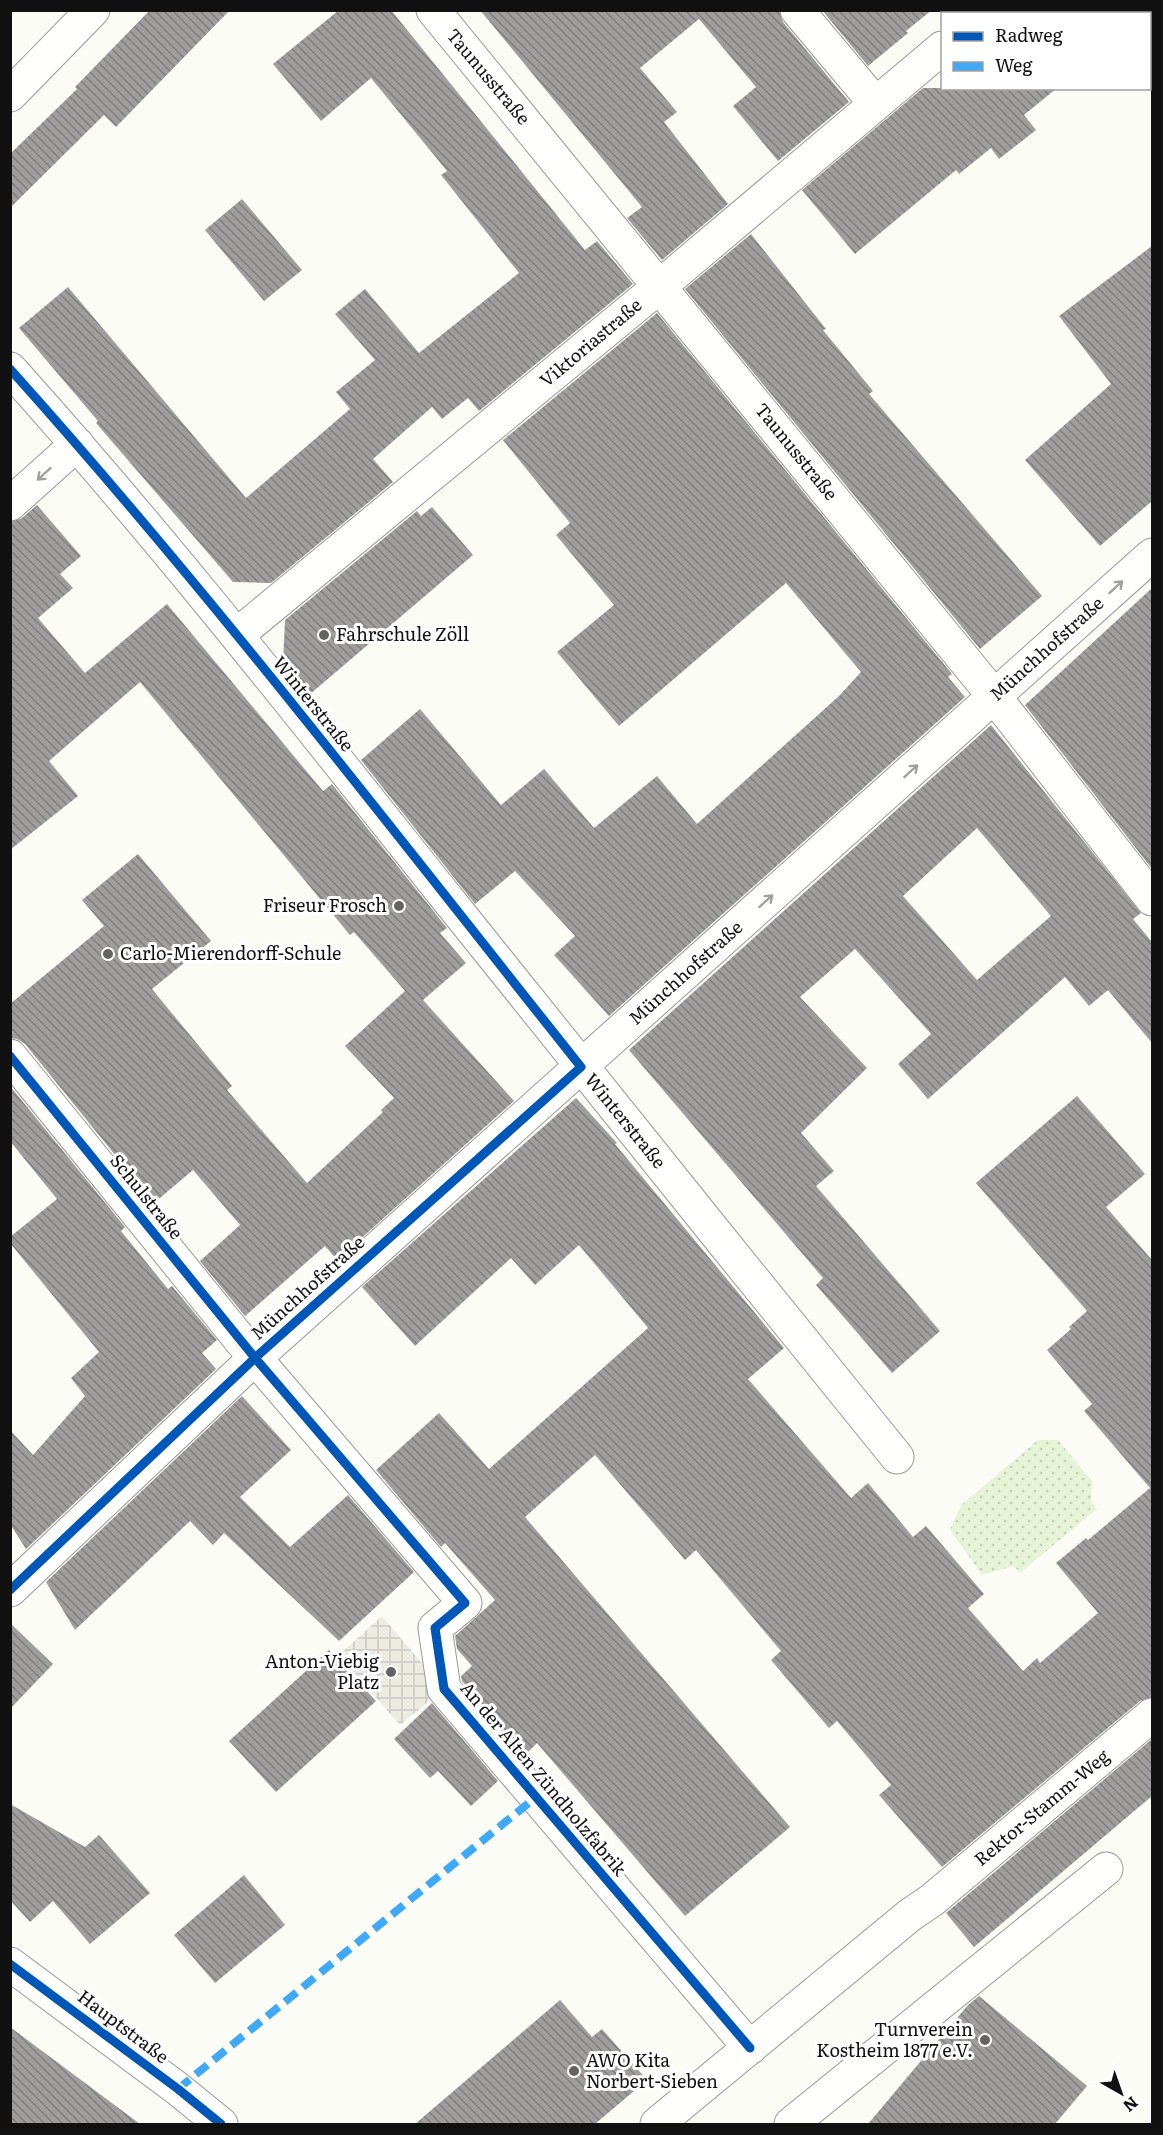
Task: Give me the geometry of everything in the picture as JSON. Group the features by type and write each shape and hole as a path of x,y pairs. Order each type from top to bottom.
{"street":[{"path":"10,95 93,10"},
{"name":"Taunusstraße","path":"434,10 994,696 1152,899"},
{"path":"797,10 875,103"},
{"name":"Viktoriastraße","path":"237,635 660,286 941,49"},
{"name":"Winterstraße","path":"10,369 77,444 237,635 581,1067 897,1457"},
{"path":"10,504 77,444"},
{"name":"Münchhofstraße","path":"13,1581 255,1358 1152,555"},
{"name":"Schulstraße","path":"10,1056 255,1358"},
{"name":"An der Alten Zündholzfabrik","path":"255,1358 465,1603 435,1628 444,1689 739,2057"},
{"name":"Rektor-Stamm-Weg","path":"739,2057 901,1922 932,1900 1152,1715"},
{"path":"791,2124 1106,1869"},
{"name":"Hauptstraße","path":"10,1964 169,2082 214,2122"},
{"path":"657,2124 739,2057"}],"green space":[{"path":"1038,1440 1058,1440 1092,1481 1091,1502 1097,1509 1020,1573 1014,1566 982,1575 950,1530 961,1505"}],"shaded area":[{"name":"Anton-Viebig Platz","path":"382,1616 444,1689 400,1725 339,1655"}],"building":[{"path":"150,10 230,10 116,127 104,115 10,208 10,154 77,89 75,87"},
{"path":"339,10 391,10 585,250 597,241 633,284 479,411 468,398 442,419 432,407 373,459 393,482 271,583 233,582 96,423 98,421 19,328 68,287 246,498 350,409 336,392 375,360 335,314 365,289 419,353 519,273 441,175 447,171 371,78 321,121 273,64"},
{"path":"480,10 779,10 783,22 849,102 778,161 733,106 756,87 699,19 640,68 677,112 664,122 728,204 662,260 627,218 642,207"},
{"path":"822,10 932,10 868,66"},
{"path":"923,88 1055,90 1024,115 1036,130 999,159 991,148 959,174 956,170 855,254 802,190"},
{"path":"242,199 302,270 264,301 205,230"},
{"path":"751,234 826,329 823,330 873,391 869,394 1042,596 980,649 685,289"},
{"path":"1152,246 1152,501 1100,546 1025,460 1111,384 1059,316"},
{"path":"657,313 952,674 948,677 965,697 609,1016 554,955 575,936 515,871 475,904 361,760 420,709 501,805 544,769 594,828 657,776 697,824 839,696 861,672 786,583 619,726 557,652 614,605 556,535 570,523 503,440"},
{"path":"37,505 81,556 60,574 73,588 38,618 85,673 167,604 323,791 332,784 447,928 440,933 466,963 423,1000 514,1101 337,1260 325,1246 245,1316 200,1261 240,1225 193,1170 154,1203 25,1044 10,1038 10,1004 104,926 82,900 138,854 211,941 152,989 232,1086 227,1090 307,1183 383,1112 381,1110 394,1098 345,1046 405,991 354,932 350,935 140,682 49,761 78,796 10,850 10,522 22,518"},
{"path":"432,507 473,555 309,695 283,663 285,620 417,511 421,516"},
{"path":"1152,588 1152,869 1025,705"},
{"path":"991,725 1141,913 1133,919 1152,942 1152,1043 1108,990 1089,1006 1065,977 928,1099 898,1064 931,1034 855,949 800,997 867,1068 801,1133 834,1171 816,1186 940,1331 892,1373 816,1285 823,1278 629,1050","holes":["977,828 1051,916 977,980 903,896"]},
{"path":"10,1086 125,1227 121,1231 168,1289 172,1286 217,1340 202,1353 216,1369 26,1549 10,1524 10,1430 33,1455 85,1396 71,1378 99,1352 10,1243 10,1237 57,1199 10,1141"},
{"path":"1077,1096 1145,1174 1106,1207 1152,1260 1152,1697 1140,1701 942,1867 879,1795 891,1785 837,1721 829,1728 771,1660 781,1651 696,1550 685,1560 595,1455 525,1517 790,1827 685,1916 537,1743 525,1755 462,1681 461,1676 472,1666 457,1649 455,1636 495,1600 445,1543 441,1547 376,1470 439,1413 489,1469 648,1328 579,1245 535,1285 511,1258 415,1346 362,1287 576,1098 617,1143 615,1144 784,1348 748,1379 851,1498 868,1483 913,1537 926,1526 984,1594 968,1608 1023,1671 1037,1658 1040,1663 1098,1613 1056,1563 1086,1538 1088,1540 1150,1488 1084,1411 1092,1404 1047,1350 1087,1311 976,1183"},
{"path":"242,1396 291,1450 240,1497 290,1547 348,1495 414,1572 339,1641 224,1533 213,1545 190,1521 75,1630 46,1582"},
{"path":"10,1623 53,1664 10,1709"},
{"path":"329,1650 376,1701 276,1792 229,1741"},
{"path":"432,1703 498,1781 471,1806 438,1771 430,1778 394,1739"},
{"path":"1152,1739 1152,1796 974,1947 946,1913"},
{"path":"10,1804 85,1847 99,1835 150,1893 90,1944 53,1901 30,1922 10,1900"},
{"path":"244,1875 285,1925 215,1983 174,1935"},
{"name":"Turnverein Kostheim 1877 e.V.","path":"979,1996 1087,2086 1055,2124 868,2124 968,2005"},
{"name":"AWO Kita Norbert-Sieben","path":"560,2000 592,2037 602,2029 647,2080 595,2124 415,2124"},
{"path":"10,2027 140,2124 10,2124"}],"marked path":[{"path":"178,2089 536,1797"}],"cycle path":[{"path":"10,369 230,626 581,1067 255,1358 10,1590"},
{"path":"10,1056 255,1358 465,1603 435,1628 444,1689 750,2048"},
{"path":"10,1964 178,2089 221,2124"}],"place":[{"name":"Fahrschule Zöll","path":"324,635"},
{"name":"Friseur Frosch","path":"399,906"},
{"name":"Carlo-Mierendorff-Schule","path":"108,954"},
{"name":"Anton-Viebig Platz","path":"391,1672"},
{"name":"Turnverein Kostheim 1877 e.V.","path":"985,2040"},
{"name":"AWO Kita Norbert-Sieben","path":"574,2071"}]}
